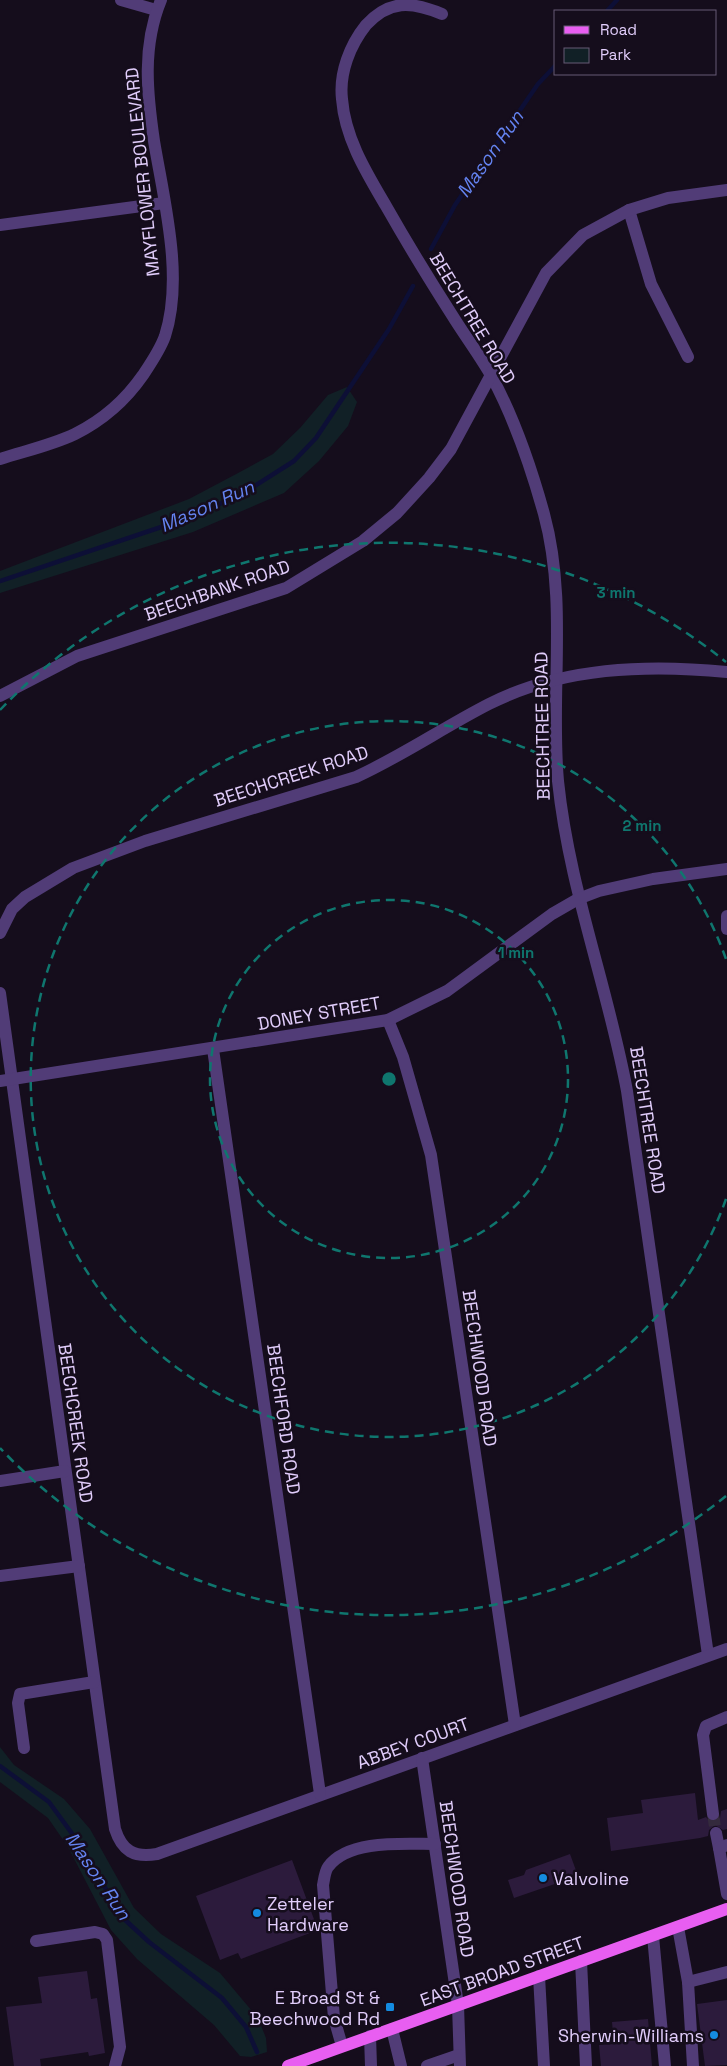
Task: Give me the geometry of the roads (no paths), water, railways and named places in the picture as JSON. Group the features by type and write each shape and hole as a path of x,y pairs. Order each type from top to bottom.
{"main road":[{"name":"EAST BROAD STREET","path":"288,2066 727,1908"}],"street":[{"path":"121,0 158,5"},
{"name":"BEECHTREE ROAD","path":"442,14 416,3 388,7 376,15 353,44 343,72 341,98 356,152 369,177 418,262 492,377 520,438 545,517 556,571 558,780 566,841 578,899 618,1039 708,1655"},
{"name":"MAYFLOWER BOULEVARD","path":"0,459 54,442 92,424 114,409 129,394 156,355 164,337 170,316 173,288 164,203 146,74 148,42 158,5"},
{"name":"BEECHBANK ROAD","path":"0,696 77,656 286,588 327,565 362,541 397,513 429,478 451,449 492,377 546,273 583,235 629,210 668,198 727,190"},
{"path":"0,225 164,203"},
{"path":"629,210 651,284 688,357"},
{"name":"BEECHCREEK ROAD","path":"0,933 12,909 26,897 73,868 146,841 356,776 384,764 490,703 556,678 642,669 727,672"},
{"name":"DONEY STREET","path":"6,1080 388,1020 447,991 552,914 578,899 599,891 653,879 727,869"},
{"path":"727,916 727,929"},
{"name":"BEECHCREEK ROAD","path":"0,993 6,1080 79,1566 115,1829 119,1842 128,1852"},
{"name":"BEECHWOOD ROAD","path":"388,1020 403,1056 431,1155 515,1725"},
{"name":"BEECHFORD ROAD","path":"213,1049 320,1794"},
{"path":"0,1481 65,1471"},
{"path":"0,1576 79,1566"},
{"path":"708,1655 727,1649"},
{"name":"ABBEY COURT","path":"128,1852 142,1856 157,1854 708,1655"},
{"path":"24,1748 18,1703 20,1694 94,1682"},
{"path":"713,1814 703,1736 706,1726 727,1716"},
{"name":"BEECHWOOD ROAD","path":"422,1758 458,2005 459,2060"},
{"path":"716,1833 723,1847 727,1894"},
{"path":"342,2046 334,2018 324,1893 327,1868 340,1856 361,1848 384,1844 435,1844"},
{"path":"678,1927 688,1982 694,2066"},
{"path":"36,1942 95,1932 102,1934 107,1940 120,2047 115,2066"},
{"path":"653,1936 665,2066"},
{"path":"581,1961 586,2066"},
{"path":"688,1982 727,1972"},
{"path":"539,1976 544,2066"},
{"path":"392,2028 401,2066"},
{"path":"370,2036 371,2066"},
{"path":"427,2066 459,2060"}],"waterway":[{"name":"Mason Run","path":"608,10 617,0"},
{"name":"Mason Run","path":"431,249 455,205 538,84 554,67"},
{"name":"Mason Run","path":"0,581 194,516 245,492 294,461 316,438 389,329 413,286"},
{"name":"Mason Run","path":"0,1766 49,1802 76,1839 123,1918 149,1942 222,1998 246,2027 257,2052"}],"tunnel":[{"path":"713,1814 716,1833"}],"place":[{"name":"Valvoline","path":"543,1878"},
{"name":"Zetteler Hardware","path":"257,1913"},
{"name":"E Broad St & Beechwood Rd","path":"390,2007"},
{"name":"Sherwin-Williams","path":"714,2035"}]}
